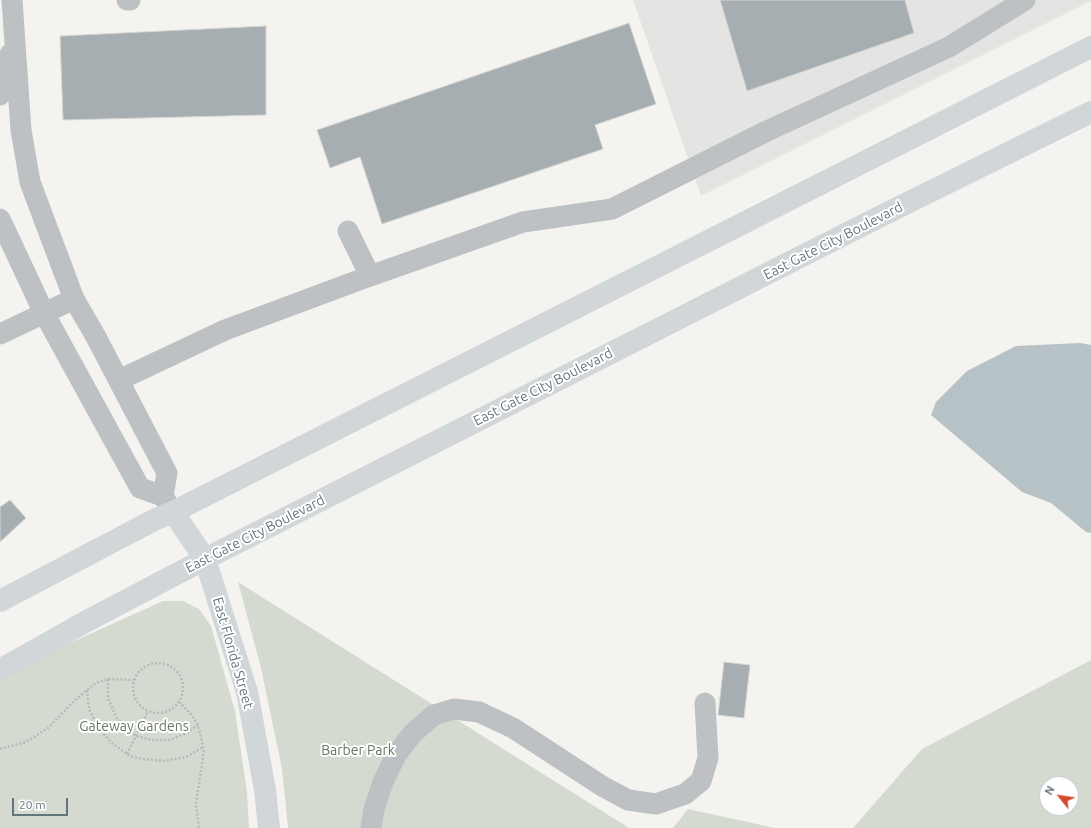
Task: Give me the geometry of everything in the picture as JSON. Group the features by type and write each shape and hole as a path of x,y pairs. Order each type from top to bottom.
{"main road":[{"path":"0,601 154,520 168,504 1091,47"},
{"name":"East Gate City Boulevard","path":"0,670 85,622 204,559 879,217 1091,112"},
{"name":"East Florida Street","path":"168,504 204,559 247,692 265,790 269,828"}],"lane":[{"path":"12,0 21,130 30,182 74,299 119,380 167,473 168,504"},
{"path":"119,380 225,330 370,276 523,222 612,209 767,131 949,47 1025,0"},
{"path":"0,95 14,40"},
{"path":"0,219 44,313 140,488 168,504"},
{"path":"348,231 370,276"},
{"path":"0,334 74,299"},
{"path":"371,828 374,810 383,782 396,755 413,733 434,715 454,709 479,712 513,728 602,786 628,800 656,804 685,794 701,781 708,758 705,703"}],"path":[{"path":"161,664 169,666 176,671 183,686 179,702 167,712 159,714 148,711 138,703 134,696 134,680 145,667 161,664"},
{"path":"108,679 108,698 116,717 136,736 152,740 169,740 186,734 198,725"},
{"path":"0,752 2,749 26,742 48,728 96,683 108,679 134,680"},
{"path":"87,690 89,709 99,729 106,738 127,754 142,759 164,762 186,757 203,747"},
{"path":"179,702 192,714 198,725 203,747 196,803 199,828"},
{"path":"127,754 148,711"}],"shaded area":[{"path":"633,0 1091,0 1091,1 701,196"},
{"path":"1080,343 1091,345 1091,533 1086,532 1051,503 1022,492 931,415 936,402 967,371 1016,346"}],"green space":[{"name":"Barber Park","path":"238,582 629,828 288,828 282,769 261,668"},
{"name":"Gateway Gardens","path":"163,601 183,601 199,609 211,626 235,711 247,792 249,828 0,828 0,681 48,653"},
{"path":"1091,660 1091,828 853,828 922,749"},
{"path":"688,809 775,828 673,828"}],"building":[{"path":"720,0 905,0 914,33 747,91"},
{"path":"629,23 656,104 595,125 603,149 382,224 360,157 330,168 317,130"},
{"path":"266,26 266,115 63,120 60,36"},
{"path":"10,500 26,518 0,542 0,507"},
{"path":"724,662 750,665 744,718 718,715"}]}
